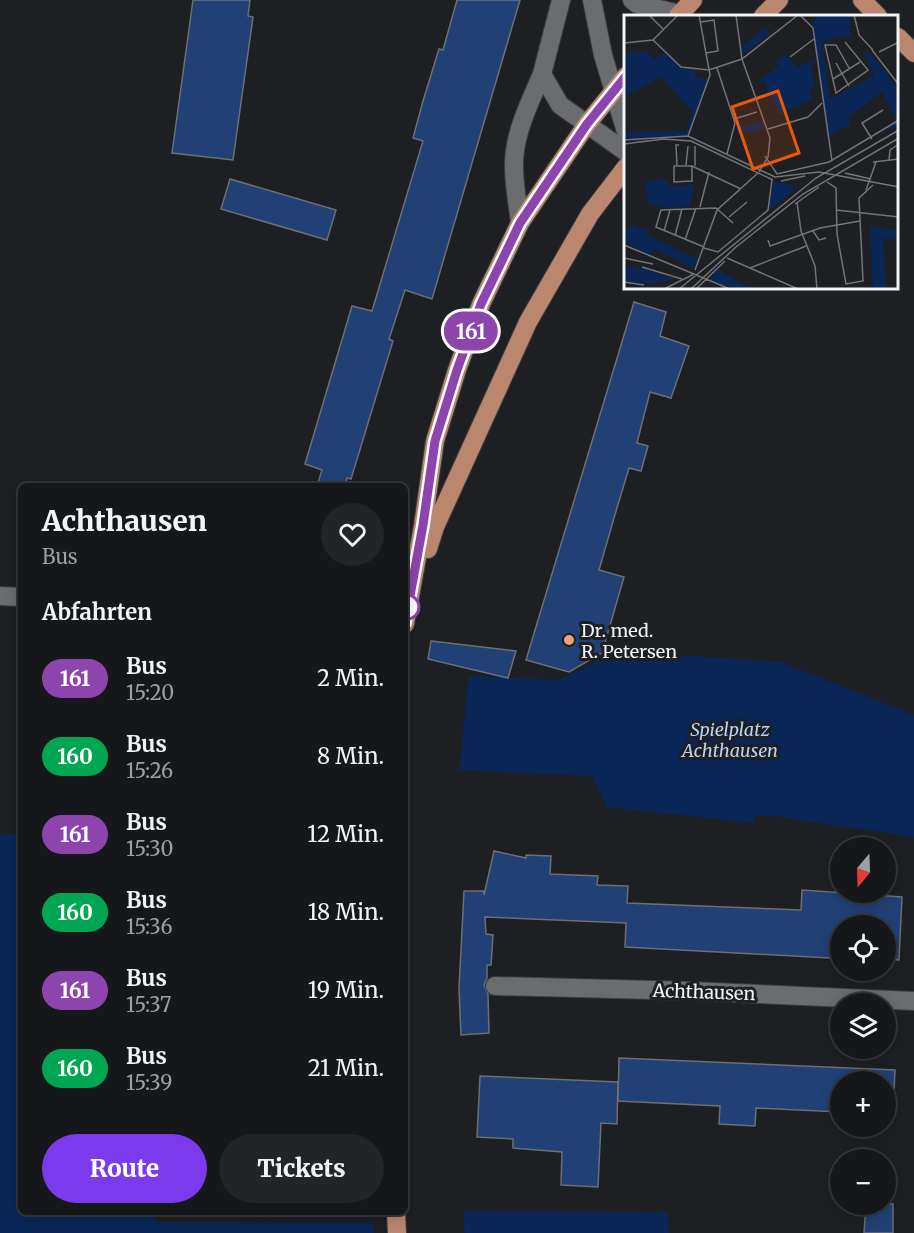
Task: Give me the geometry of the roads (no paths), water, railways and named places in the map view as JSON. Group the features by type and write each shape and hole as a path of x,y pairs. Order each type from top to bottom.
{"main road":[{"path":"679,15 693,0"},
{"path":"764,15 779,0"},
{"path":"862,0 877,15"},
{"path":"899,38 914,54"},
{"path":"408,604 423,525 435,441 481,304 520,223 587,124 624,78"},
{"path":"408,608 435,527 528,322 590,214 624,170"},
{"path":"396,1215 397,1233"}],"street":[{"path":"520,223 514,166 521,127 542,74 561,0"},
{"path":"592,0 603,55 624,125"},
{"path":"632,0 638,4 679,15"},
{"path":"542,74 560,105 624,151"},
{"path":"0,596 18,597"},
{"name":"Achthausen","path":"495,986 914,1001"}],"place":[{"name":"Dr. med. R. Petersen","path":"569,640"}],"park label":[{"name":"Spielplatz Achthausen","path":"730,739"}]}
